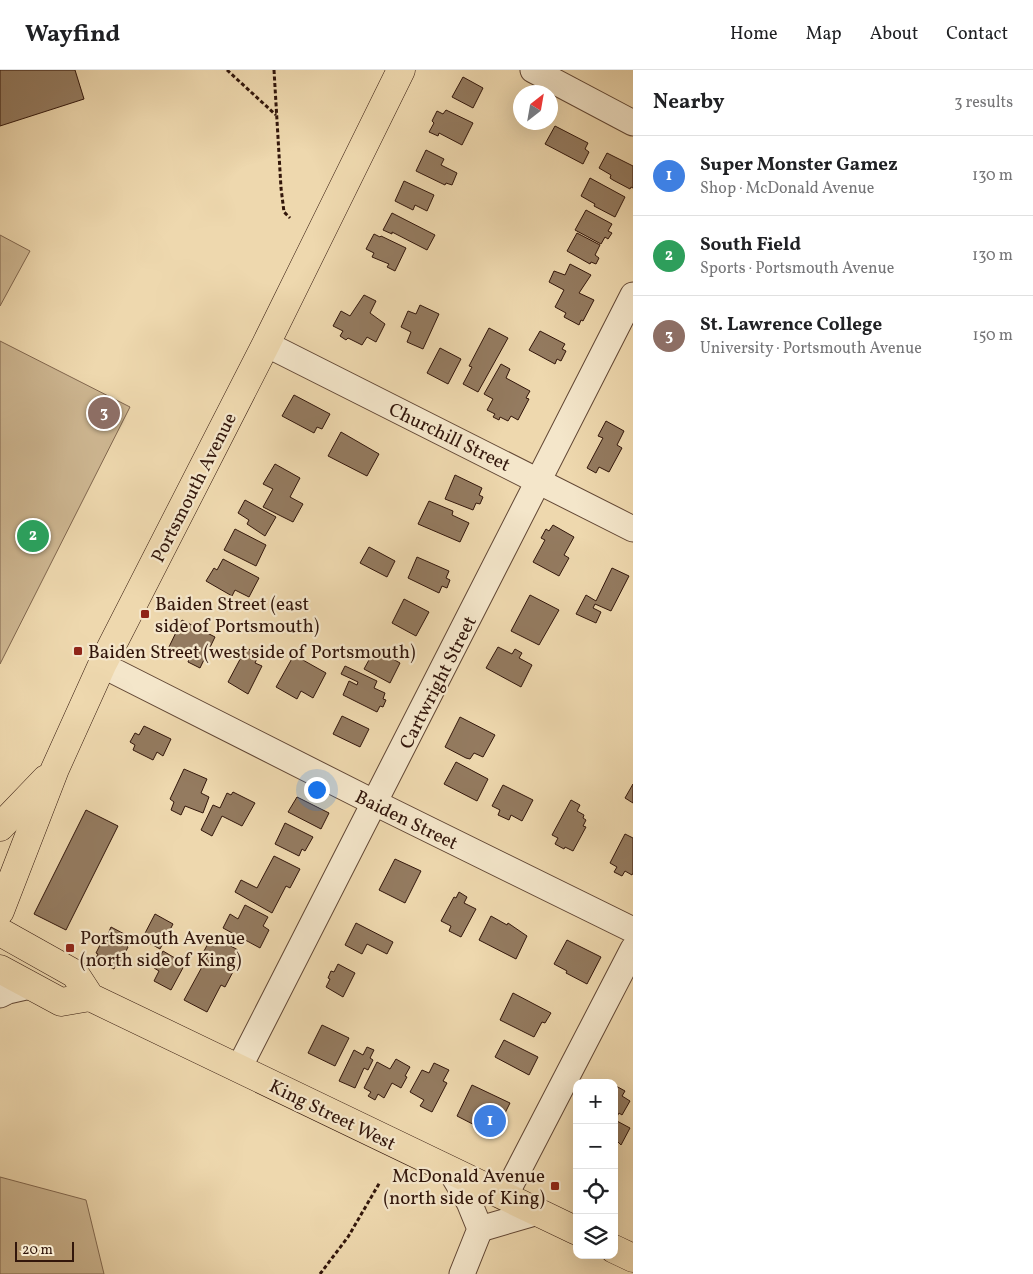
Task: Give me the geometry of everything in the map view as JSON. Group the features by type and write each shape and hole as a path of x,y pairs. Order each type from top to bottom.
{"main road":[{"name":"Portsmouth Avenue","path":"0,911 55,769 102,665 266,344 401,70"},
{"path":"0,827 55,769"},
{"path":"0,932 75,974 90,997 62,1002 0,969"},
{"name":"King Street West","path":"90,997 573,1229"},
{"path":"618,1251 633,1258"}],"street":[{"path":"533,70 633,122"},
{"name":"Cartwright Street","path":"239,1068 633,295"},
{"name":"Churchill Street","path":"266,344 633,528"},
{"name":"Baiden Street","path":"102,665 375,804 633,930"},
{"path":"505,1196 633,949"},
{"path":"0,995 8,991 30,986"},
{"path":"450,1170 470,1202 480,1229 462,1274"},
{"path":"480,1229 538,1212"}],"path":[{"path":"227,70 277,116"},
{"path":"274,70 284,212 290,218"},
{"path":"320,1274 348,1238 380,1182"}],"shaded area":[{"path":"0,235 30,251 0,306"},
{"path":"0,341 130,407 0,664"},
{"path":"0,1177 86,1200 104,1274 0,1274"}],"building":[{"path":"0,70 75,70 84,99 0,126"},
{"path":"463,77 483,88 473,108 452,97"},
{"path":"446,110 473,123 462,145 439,133 438,136 429,132 437,111 443,114"},
{"path":"558,128 588,143 585,149 589,152 583,164 545,144 553,130 558,130"},
{"path":"426,150 444,159 441,165 457,173 452,185 446,183 445,185 416,171"},
{"path":"607,153 633,166 633,188 631,187 630,189 613,180 610,178 611,175 599,168"},
{"path":"590,178 625,197 615,217 594,206 595,204 581,196"},
{"path":"404,181 434,195 427,211 415,205 413,210 395,201"},
{"path":"586,210 612,224 608,231 612,233 608,239 605,237 601,244 575,230"},
{"path":"392,213 435,235 427,250 392,232 392,234 383,230"},
{"path":"577,233 600,245 595,255 599,258 596,264 591,262 590,264 567,251"},
{"path":"374,234 406,248 395,271 387,267 389,264 372,257 374,253 366,249"},
{"path":"570,264 591,275 579,293 594,300 579,325 564,317 566,313 555,307 564,290 549,282 554,271 565,275"},
{"path":"364,295 376,301 370,313 385,324 376,342 367,337 362,345 348,338 346,340 340,336 343,331 333,326 341,311 350,316"},
{"path":"420,305 439,314 423,349 407,342 411,332 401,327 408,311 416,314"},
{"path":"489,328 508,338 478,392 463,384 472,367 469,366"},
{"path":"540,331 565,344 562,349 566,351 561,361 557,359 555,364 529,350"},
{"path":"440,348 461,359 448,384 427,373"},
{"path":"501,364 510,369 506,378 530,391 526,398 529,399 518,420 511,416 508,421 500,417 499,420 493,417 495,414 487,410 493,399 484,394"},
{"path":"294,395 330,414 322,429 317,427 314,433 282,416"},
{"path":"606,421 624,431 617,445 622,448 609,472 599,467 596,473 587,468 603,438 598,436"},
{"path":"341,432 379,454 367,476 328,456"},
{"path":"275,464 300,478 290,497 303,504 293,522 263,507 273,489 263,484"},
{"path":"455,475 482,488 479,495 483,497 480,504 476,503 473,510 445,499"},
{"path":"245,500 276,517 265,536 247,524 249,520 238,513"},
{"path":"429,501 453,511 452,515 469,523 460,542 418,524"},
{"path":"553,525 574,537 564,555 569,558 559,576 533,562 545,540 541,538 546,529 549,531"},
{"path":"235,529 266,545 256,566 224,550"},
{"path":"369,547 395,561 387,577 360,563"},
{"path":"417,557 449,571 446,578 450,580 447,588 442,586 439,593 408,578"},
{"path":"223,559 259,578 249,597 235,590 232,596 206,581 214,568 217,570"},
{"path":"612,568 629,576 611,611 595,604 593,608 601,612 596,623 576,614 586,595 596,601"},
{"path":"530,595 559,610 539,645 511,631"},
{"path":"404,599 429,612 416,636 392,623"},
{"path":"182,620 215,637 200,668 188,662 189,659 168,649"},
{"path":"498,647 512,654 515,649 522,653 519,658 532,665 521,687 486,668"},
{"path":"246,648 259,654 255,663 262,666 248,694 228,682"},
{"path":"375,649 400,663 390,683 364,669"},
{"path":"294,655 326,673 313,698 301,691 297,699 276,687"},
{"path":"345,666 377,681 374,688 385,693 383,699 386,700 383,707 380,706 377,712 343,695 349,681 357,685 358,682 341,674"},
{"path":"342,716 369,729 360,747 333,734"},
{"path":"460,717 495,735 483,757 474,753 470,759 466,758 445,747"},
{"path":"144,726 171,739 163,756 157,752 153,760 133,750 135,745 130,742 135,733 139,735"},
{"path":"456,762 488,779 477,801 444,784"},
{"path":"184,769 207,779 201,793 209,797 203,813 185,806 181,815 171,810 174,802 170,799"},
{"path":"633,784 633,803 625,798"},
{"path":"503,785 533,800 522,821 511,815 509,820 498,815 500,810 492,806"},
{"path":"233,792 255,803 242,826 222,816 212,836 201,830 213,805 220,808 227,793 231,795"},
{"path":"297,797 329,813 321,829 288,812"},
{"path":"571,800 580,805 577,811 584,815 583,818 586,820 583,826 586,827 573,851 555,844 558,838 552,835"},
{"path":"86,810 118,826 66,930 34,914"},
{"path":"285,823 313,837 305,851 302,849 299,856 275,844"},
{"path":"625,834 633,838 633,873 632,875 625,871 622,876 614,872 617,867 610,863"},
{"path":"274,856 300,869 290,888 286,886 272,913 235,892 241,880 257,888"},
{"path":"395,859 421,871 405,903 379,890"},
{"path":"459,892 467,897 464,903 476,909 461,937 449,931 451,926 441,921 454,897 456,898"},
{"path":"245,905 268,917 263,926 269,930 260,948 223,928 230,914 238,919"},
{"path":"155,914 173,924 160,949 142,939"},
{"path":"491,916 507,925 508,923 527,936 516,959 479,940"},
{"path":"356,923 393,942 387,954 367,944 362,954 345,945"},
{"path":"111,927 130,937 126,945 128,947 119,965 116,964 114,969 95,960 98,954 96,953"},
{"path":"212,936 238,950 231,963 236,966 225,987 221,985 207,1012 184,1000 209,954 204,951"},
{"path":"567,940 601,957 587,984 554,964"},
{"path":"163,951 185,964 171,990 154,981 159,971 154,968"},
{"path":"338,964 355,973 343,997 326,987 331,971 334,972"},
{"path":"513,993 551,1013 545,1023 542,1022 534,1037 500,1020"},
{"path":"322,1025 349,1038 335,1066 308,1053"},
{"path":"504,1040 538,1057 529,1075 495,1057"},
{"path":"367,1047 374,1050 370,1058 373,1060 368,1070 364,1068 355,1088 339,1081 354,1050 363,1055"},
{"path":"396,1059 410,1067 401,1088 392,1083 384,1098 378,1094 375,1100 368,1096 371,1092 364,1088 377,1062 390,1069"},
{"path":"434,1063 449,1070 443,1081 447,1083 432,1112 420,1106 424,1100 410,1092 422,1070 429,1073"},
{"path":"472,1085 510,1103 494,1135 457,1116"},
{"path":"618,1087 625,1091 622,1096 630,1101 622,1115 619,1113 618,1115"},
{"path":"618,1122 630,1128 621,1145 618,1142"}],"place":[{"name":"St. Lawrence College","path":"104,413"},
{"name":"South Field","path":"33,536"},
{"name":"Baiden Street (east side of Portsmouth)","path":"145,614"},
{"name":"Baiden Street (west side of Portsmouth)","path":"78,651"},
{"name":"Portsmouth Avenue (north side of King)","path":"70,948"},
{"name":"Super Monster Gamez","path":"490,1121"},
{"name":"McDonald Avenue (north side of King)","path":"555,1186"}]}
